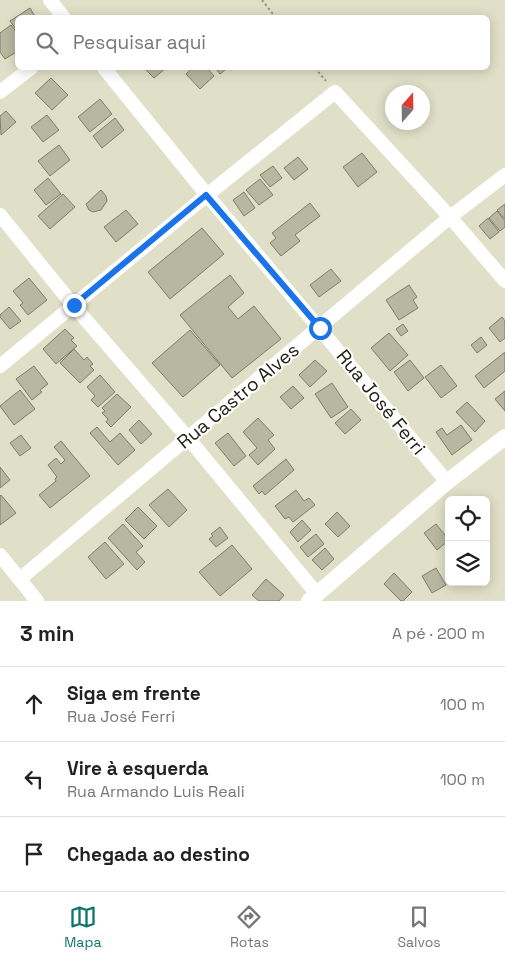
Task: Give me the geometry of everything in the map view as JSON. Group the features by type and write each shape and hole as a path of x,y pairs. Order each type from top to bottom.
{"street":[{"path":"50,0 62,15"},
{"path":"0,92 28,70"},
{"name":"Rua José Ferri","path":"106,70 206,195 320,328 447,482"},
{"path":"0,366 206,195 335,92 450,217 505,281"},
{"name":"Rua Castro Alves","path":"20,580 450,217 505,175"},
{"path":"0,215 188,438 313,598 447,482 505,437"},
{"path":"0,555 38,601"}],"path":[{"path":"262,0 274,15"},
{"path":"317,70 335,92"}],"building":[{"path":"30,8 34,15 19,15"},
{"path":"15,18 15,28 10,21"},
{"path":"11,25 15,30 15,53 5,59 0,52 0,33"},
{"path":"146,70 164,70 154,78"},
{"path":"191,70 209,70 214,76 200,89 186,74"},
{"path":"217,70 225,70 220,74"},
{"path":"51,78 68,95 52,110 35,93"},
{"path":"100,99 112,114 90,132 78,117"},
{"path":"6,111 16,122 1,135 0,116"},
{"path":"47,115 59,130 43,142 31,127"},
{"path":"115,118 124,130 102,148 93,136"},
{"path":"59,145 70,160 50,176 38,161"},
{"path":"362,153 377,172 358,187 343,167"},
{"path":"298,157 308,169 294,180 284,168"},
{"path":"273,166 282,178 270,187 260,175"},
{"path":"48,178 61,194 46,205 34,190"},
{"path":"260,179 273,195 259,205 246,190"},
{"path":"101,190 106,196 107,201 101,210 93,212 89,210 86,204"},
{"path":"244,192 255,208 244,216 233,200"},
{"path":"63,194 75,207 50,229 38,216"},
{"path":"310,203 320,216 295,235 300,241 281,256 270,243 276,238 272,233"},
{"path":"505,204 505,219 497,210"},
{"path":"126,210 138,224 116,242 104,227"},
{"path":"497,211 505,221 505,227 500,231 489,218"},
{"path":"488,218 499,232 490,239 479,226"},
{"path":"202,228 224,254 170,299 148,272"},
{"path":"331,269 341,281 319,297 310,285"},
{"path":"230,275 244,293 228,307 238,319 254,306 281,339 232,378 180,315"},
{"path":"29,278 47,300 28,315 20,305 23,303 13,291"},
{"path":"409,285 417,297 413,300 418,308 399,320 386,300"},
{"path":"9,307 21,321 10,329 0,317"},
{"path":"502,317 505,321 505,338 500,342 489,328"},
{"path":"403,324 408,331 401,336 396,329"},
{"path":"65,329 74,338 71,340 77,346 56,364 43,349"},
{"path":"190,330 220,365 183,397 152,363"},
{"path":"389,333 408,355 390,371 371,348"},
{"path":"481,337 487,345 477,353 471,345"},
{"path":"74,349 84,360 87,357 93,364 90,366 94,370 80,383 60,363"},
{"path":"505,352 505,371 484,388 475,376"},
{"path":"315,360 327,371 310,387 299,375"},
{"path":"410,360 424,378 408,391 394,372"},
{"path":"441,365 457,386 441,398 425,377"},
{"path":"34,366 48,384 32,400 16,379"},
{"path":"100,375 115,392 98,407 91,400 95,396 87,387"},
{"path":"332,383 348,407 331,418 315,394"},
{"path":"293,386 304,398 291,409 280,397"},
{"path":"20,390 35,409 14,425 0,406"},
{"path":"505,391 505,411 495,399"},
{"path":"117,394 131,407 111,427 106,422 108,419 102,413 105,411 102,408"},
{"path":"467,402 485,421 475,432 456,412"},
{"path":"351,409 361,420 345,434 335,423"},
{"path":"258,418 274,435 268,440 275,449 258,465 249,455 257,448 243,432"},
{"path":"139,420 152,434 141,444 129,430"},
{"path":"461,425 472,440 452,455 436,432 442,428 447,435"},
{"path":"97,427 110,442 120,433 135,450 118,465 90,433"},
{"path":"228,433 246,456 234,466 215,443"},
{"path":"21,435 31,448 20,456 10,443"},
{"path":"61,441 90,476 50,508 39,495 56,481 57,477 48,465 56,458 61,464 65,460 54,447"},
{"path":"286,459 294,470 265,495 262,491 259,494 253,486"},
{"path":"0,467 10,480 0,488"},
{"path":"168,489 187,510 169,527 149,505"},
{"path":"296,490 304,501 309,498 315,505 293,522 289,517 285,519 275,506"},
{"path":"0,496 16,513 0,525"},
{"path":"138,507 157,526 144,539 125,520"},
{"path":"337,512 350,526 338,537 325,524"},
{"path":"302,520 311,530 298,542 290,532"},
{"path":"123,524 143,546 136,552 145,562 137,570 108,538"},
{"path":"436,524 445,535 445,543 437,550 424,533"},
{"path":"220,527 228,538 216,547 209,539 213,536 211,534"},
{"path":"316,534 324,544 308,557 300,547"},
{"path":"105,542 124,564 106,579 88,557"},
{"path":"232,545 252,569 220,596 199,572"},
{"path":"325,548 334,559 322,570 312,560"},
{"path":"436,568 445,586 432,593 422,576"},
{"path":"394,573 412,592 403,601 384,584"},
{"path":"266,579 284,595 279,601 259,601 252,595"}],"route":[{"path":"74,305 206,195 320,328"}]}
